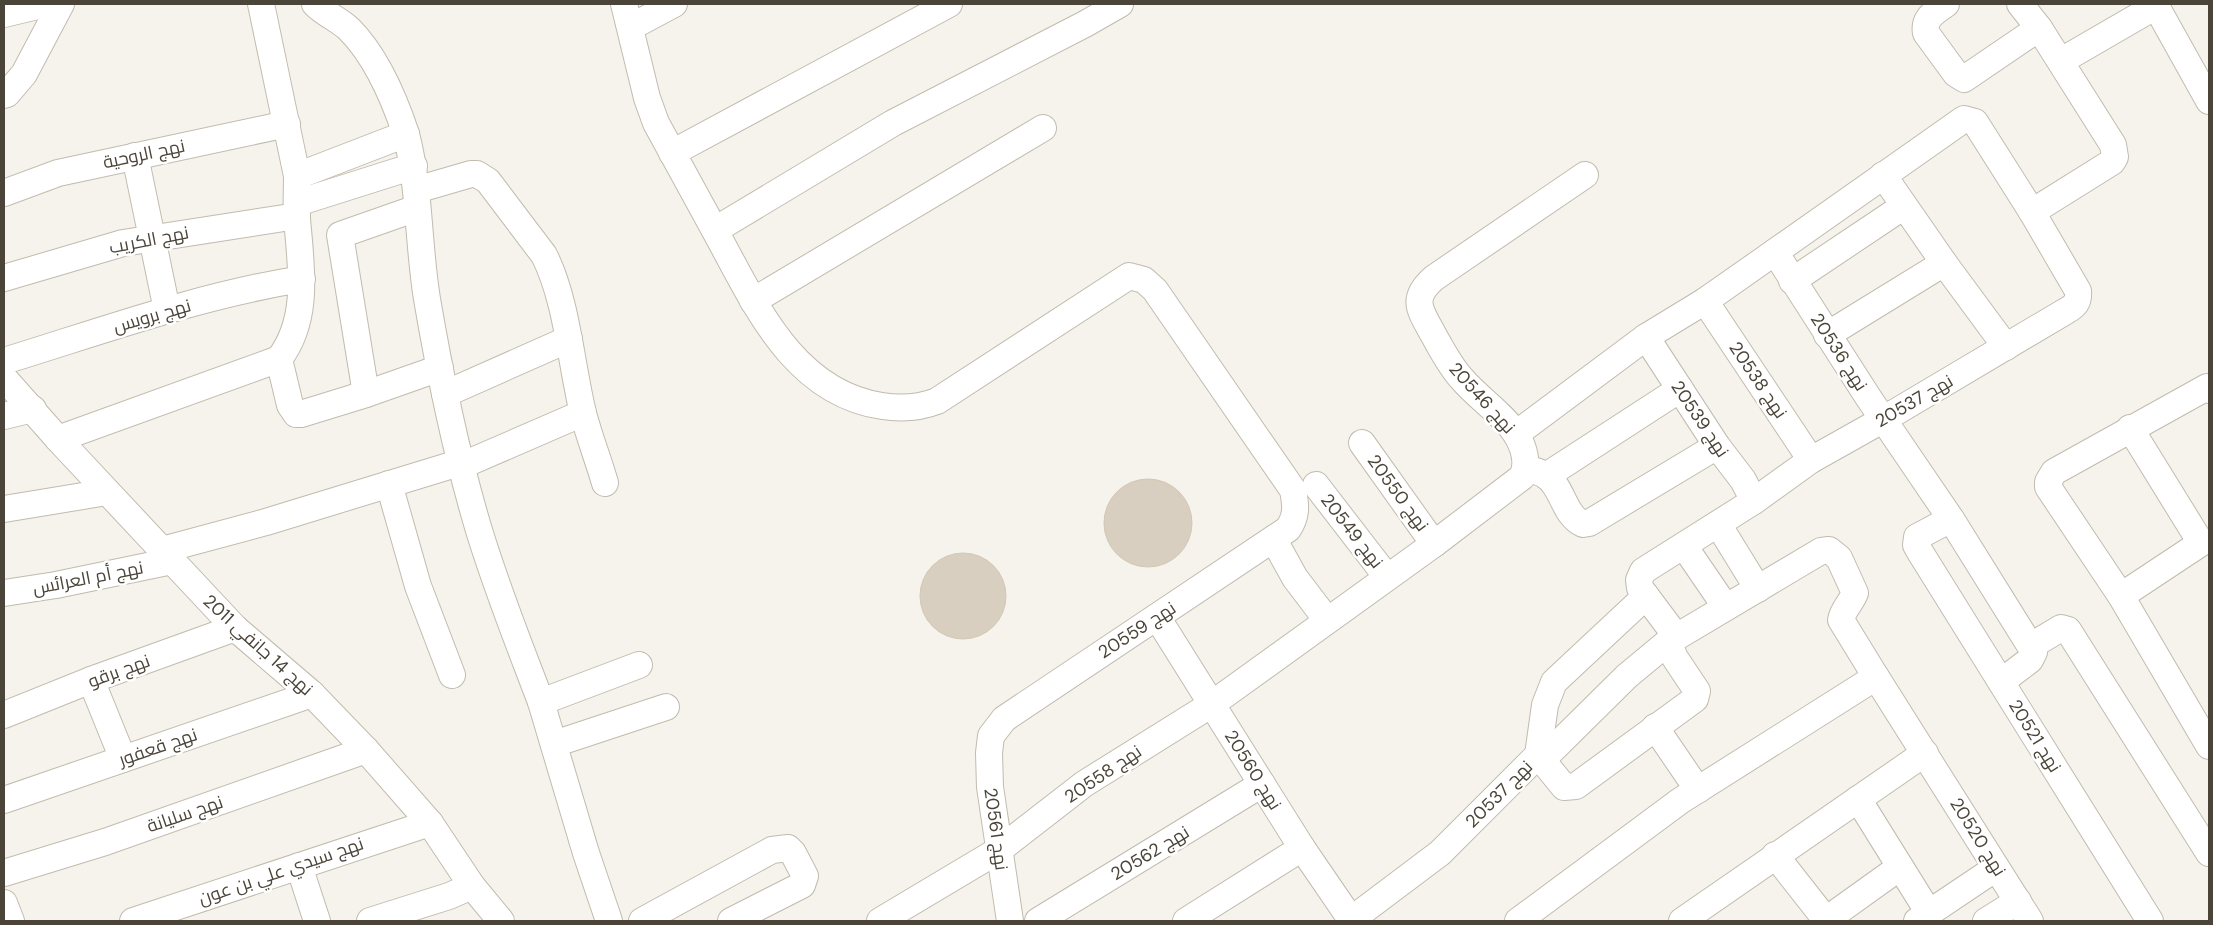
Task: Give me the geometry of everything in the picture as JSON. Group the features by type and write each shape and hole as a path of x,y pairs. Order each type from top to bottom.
{"street":[{"path":"4,14 46,4"},
{"path":"4,95 24,74 62,4"},
{"path":"58,439 279,359 288,348 296,327 302,279 297,176 261,4"},
{"path":"315,4 351,31 378,68 394,98 406,134 415,188 427,298 445,394 478,527 505,609 541,702 586,853 609,921"},
{"path":"674,4 627,15 647,98 656,123 753,301 792,357 818,379 861,403 896,408 922,407 937,401 1116,283 1129,276 1144,280 1155,290 1293,490 1296,511 1281,535 1295,578 1327,620"},
{"path":"672,153 949,4"},
{"path":"715,230 894,123 1120,4"},
{"path":"1946,4 1927,19 1926,33 1956,74 1964,79 2039,28"},
{"path":"1516,434 1646,336 1705,301 1964,119 1975,122 2032,212 2112,162 2115,157 2113,145 2039,28 2020,4"},
{"path":"2061,62 2158,5 2209,101"},
{"name":"نهج الروحية","path":"4,193 58,173 287,124"},
{"path":"753,301 1043,128"},
{"path":"297,176 406,134"},
{"path":"134,156 150,238 167,310"},
{"path":"298,219 471,174 478,174 488,181 544,255 550,268 569,339 583,413 605,483"},
{"name":"نهج 20546","path":"1536,472 1526,459 1516,434 1451,367 1421,312 1418,298 1423,287 1434,278 1585,175"},
{"path":"1883,175 1944,263 2006,347"},
{"path":"340,235 415,188"},
{"path":"1792,281 1904,206"},
{"name":"نهج 20537","path":"1352,921 1440,853 1540,757 1545,705 1554,682 1646,596 1639,583 1643,571 1759,497 1811,460 1884,419 2076,304 2079,298 2078,291 2032,212"},
{"path":"298,219 340,235"},
{"name":"نهج الكريب","path":"4,278 123,243 298,219"},
{"path":"340,235 366,394"},
{"name":"نهج 20536","path":"1775,252 1827,335 1950,518 2031,646"},
{"path":"1827,335 1944,263"},
{"name":"نهج برويس","path":"4,361 167,310 302,279"},
{"name":"نهج 20538","path":"1705,301 1811,460"},
{"name":"نهج 20539","path":"1646,336 1717,446 1743,480 1759,497"},
{"path":"445,394 569,339"},
{"path":"279,359 290,405 296,414 302,414 366,394 440,368"},
{"name":"نهج 14 جانفي 2011","path":"4,378 58,439 235,628 312,694 366,750 430,823 472,886 501,921"},
{"path":"2209,390 2207,387 2130,428 2054,472 2048,482 2048,487 2121,596 2209,746"},
{"path":"1212,704 1434,544 1522,477 1536,472 1680,389"},
{"path":"4,416 33,409"},
{"name":"نهج أم العرائس","path":"4,593 56,585 167,556 389,484 462,463 583,413"},
{"path":"2121,596 2205,541 2130,428"},
{"name":"نهج 20550","path":"1362,443 1434,544"},
{"path":"1536,472 1550,479 1574,517 1583,524 1589,523 1717,446"},
{"path":"389,484 418,586 452,675"},
{"name":"نهج 20549","path":"1316,484 1387,577"},
{"path":"4,509 107,492"},
{"name":"نهج 20521","path":"1950,518 1917,537 1916,545 2150,921"},
{"path":"1646,596 1672,639 1675,658 1696,691 1696,697 1572,788 1564,787 1540,757 1627,676 1672,639 1725,606 1758,589 1718,524"},
{"name":"نهج 20559","path":"992,736 1004,719 1281,535"},
{"path":"1684,546 1725,606"},
{"name":"نهج 20520","path":"1758,589 1821,551 1829,550 1839,558 1855,593 1842,613 1841,620 2024,911"},
{"name":"نهج 20560","path":"1157,617 1262,784 1297,851 1352,921"},
{"name":"نهج برقو","path":"4,715 91,680 235,628"},
{"path":"2001,682 2033,657 2034,652 2031,646 2061,628 2068,630 2209,853"},
{"path":"541,702 639,665"},
{"path":"1518,921 1698,790 1876,677"},
{"path":"91,680 123,759"},
{"name":"نهج قعفور","path":"4,800 312,694"},
{"name":"نهج 20558","path":"880,921 998,850 1084,784 1212,704"},
{"path":"554,744 666,706"},
{"path":"1655,727 1698,790"},
{"name":"نهج 20561","path":"992,736 989,753 990,787 1010,921"},
{"name":"نهج سليانة","path":"4,873 104,842 366,750"},
{"path":"1682,921 1925,753"},
{"name":"نهج 20562","path":"1038,921 1262,784"},
{"path":"1858,799 1900,867 1923,917 1996,868"},
{"name":"نهج سيدي علي بن عون","path":"133,921 403,830 430,823"},
{"path":"642,921 772,850 788,848 793,853 804,876 802,885 731,921"},
{"path":"1186,921 1297,851"},
{"path":"1775,855 1825,921 1900,867"},
{"path":"299,866 317,921"},
{"path":"370,921 449,896 472,886"},
{"path":"1986,921 2024,911"}],"building":[{"path":"1148,479 1165,482 1179,492 1189,506 1192,523 1189,540 1179,554 1165,564 1148,567 1131,564 1117,554 1107,540 1104,523 1107,506 1117,492 1131,482"},
{"path":"963,553 979,556 987,560 999,572 1003,580 1006,596 1003,612 999,620 987,632 979,636 963,639 947,636 939,632 927,620 923,612 920,596 923,580 927,572 939,560 947,556"}]}
